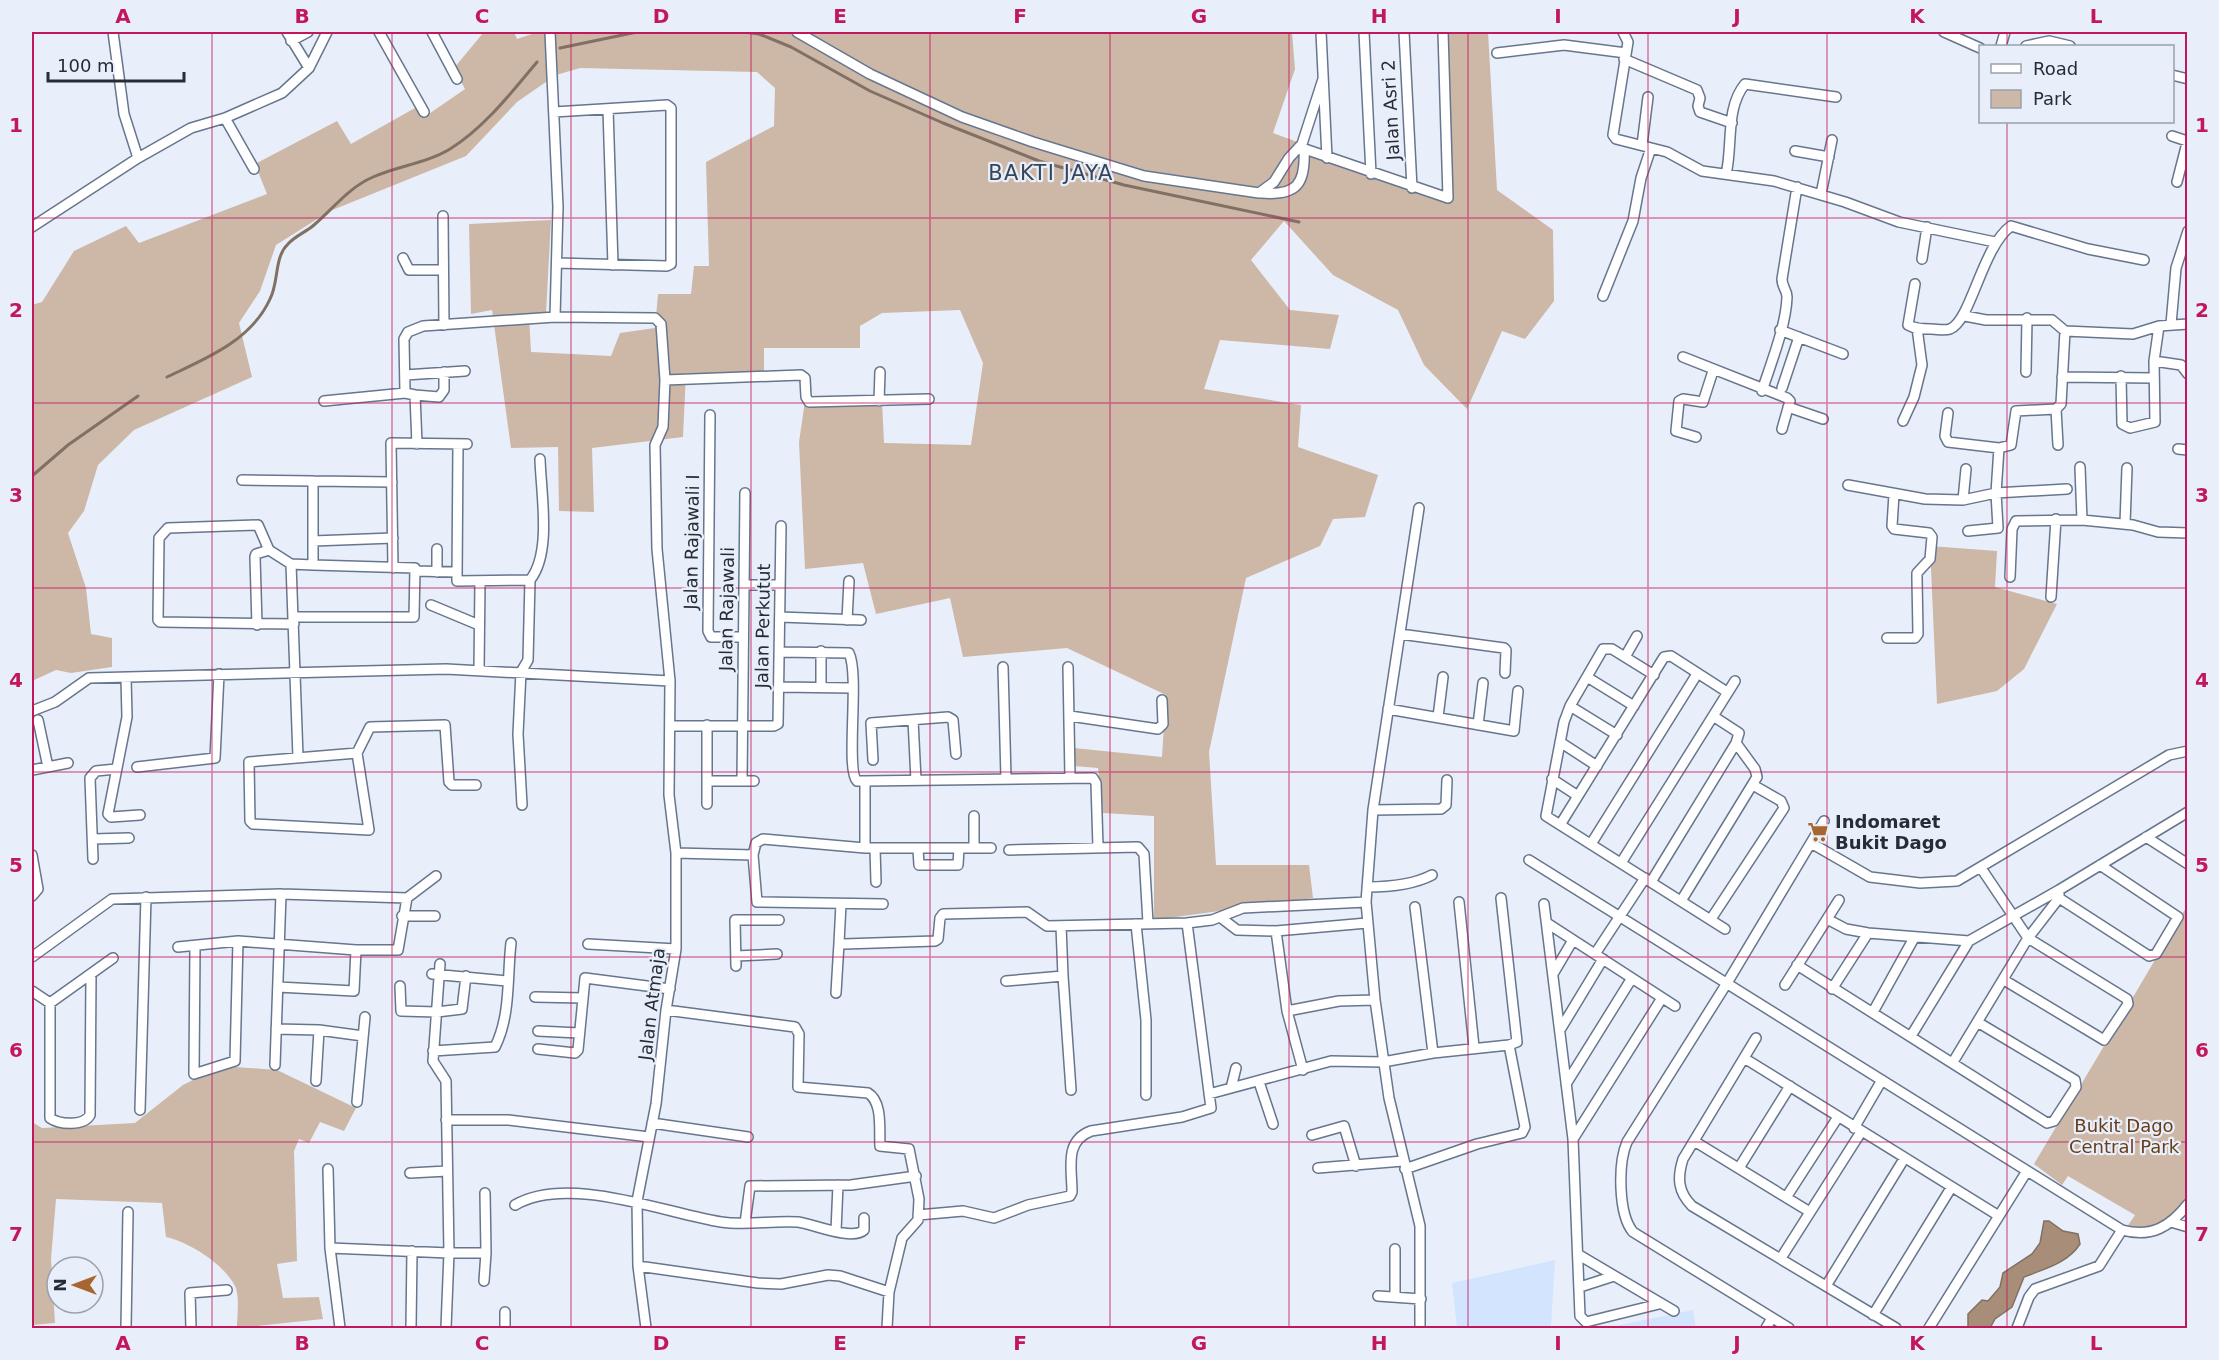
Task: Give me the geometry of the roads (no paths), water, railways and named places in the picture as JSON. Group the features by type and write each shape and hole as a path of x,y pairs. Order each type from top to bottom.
{"street":[{"path":"113,32 124,114 138,158"},
{"path":"308,32 289,36 309,68"},
{"path":"32,227 138,158 191,128 225,118 282,93 309,68 327,32"},
{"path":"379,32 424,112"},
{"path":"432,32 457,79"},
{"path":"417,444 405,375 405,335 423,326 555,317 558,207 550,32"},
{"path":"797,32 880,79 962,117 1033,142 1144,176 1278,195 1293,190 1302,174 1302,148 1323,79"},
{"path":"1321,32 1327,158"},
{"path":"1364,32 1371,174"},
{"name":"Jalan Asri 2","path":"1404,32 1412,188"},
{"path":"1302,148 1412,188 1445,198 1449,197 1443,32"},
{"path":"1623,32 1628,42 1613,135 1616,139 1647,146 1681,159 1702,171 1797,187 1892,220 1995,242"},
{"path":"1944,32 1957,35 1979,47"},
{"path":"2028,45 2050,36 2068,45"},
{"path":"1497,53 1564,45 1625,56 1698,90 1701,98 1698,106 1700,112 1732,123"},
{"path":"1726,174 1732,123 1744,84 1836,97"},
{"path":"1603,296 1633,221 1647,146 1648,97"},
{"path":"554,112 667,105 671,108 671,264 557,263"},
{"path":"608,109 613,265"},
{"path":"225,118 254,169"},
{"path":"2172,136 2187,144 2177,182"},
{"path":"1821,194 1832,140"},
{"path":"1259,193 1274,182 1289,158 1302,148"},
{"path":"1795,151 1828,157"},
{"path":"1762,391 1787,297 1782,279 1797,187"},
{"path":"443,216 444,325"},
{"path":"1915,284 1907,321 1911,327 1950,329 1965,316 1972,291 1995,242 2008,227 2014,226 2088,249 2144,260"},
{"path":"1922,259 1926,227"},
{"path":"2170,324 2176,268 2187,231"},
{"path":"403,258 409,270 442,270"},
{"path":"1965,316 1986,320 2028,318 2052,320 2065,331 2133,334 2158,326 2187,324"},
{"name":"Jalan Atmaja","path":"555,317 659,320 665,380 663,427 655,445 657,549 670,681 669,795 676,853 676,949 652,1123 637,1201 638,1266 646,1329"},
{"path":"2026,372 2028,318"},
{"path":"2121,376 2122,420 2126,427 2155,422 2153,378 2158,326"},
{"path":"1903,421 1914,398 1922,365 1917,328"},
{"path":"1780,330 1843,354"},
{"path":"2058,445 2056,409 2062,401 2065,331"},
{"path":"1782,388 1799,338"},
{"path":"1683,357 1762,391 1785,397 1790,401 1782,429"},
{"path":"2154,361 2181,365 2187,374"},
{"path":"405,375 465,370"},
{"path":"1696,437 1676,431 1679,401 1683,399 1703,402 1713,371"},
{"path":"324,401 410,394 439,397 444,390 444,372"},
{"path":"879,401 880,372"},
{"path":"665,380 801,375 805,378 806,397 810,402 929,399"},
{"path":"2062,377 2153,378"},
{"path":"1788,407 1823,418"},
{"path":"1948,412 1945,435 1948,442 1999,448 2011,446 2016,411 2056,409"},
{"name":"Jalan Rajawali I","path":"710,415 708,631 711,636 743,637"},
{"path":"393,568 391,443 462,444 458,582 530,580"},
{"path":"1968,531 1998,528 1996,493 1999,448"},
{"path":"522,805 518,734 521,672 528,660 530,580 537,571 543,554 540,459"},
{"path":"2080,467 2082,520"},
{"path":"2125,524 2127,468"},
{"path":"1963,500 1966,469"},
{"path":"242,480 392,482"},
{"path":"313,481 313,565"},
{"path":"1848,485 1925,499 1963,500 1996,493 2067,489"},
{"name":"Jalan Rajawali","path":"742,781 745,493"},
{"path":"1887,638 1915,638 1918,634 1917,573 1930,559 1932,537 1929,533 1894,529 1892,526 1894,494"},
{"path":"1419,508 1373,810 1366,902 1383,1062 1404,1165 1420,1226 1420,1329"},
{"path":"2051,597 2056,519"},
{"path":"2010,577 2013,524 2020,520 2082,520 2125,524 2158,532 2187,533"},
{"path":"415,571 414,617 294,620 257,625 158,621 157,544 161,533 168,528 250,524 260,526 269,550 291,564 415,568 415,571 457,572"},
{"name":"Jalan Perkutut","path":"742,725 776,725 779,721 781,526"},
{"path":"313,541 393,538"},
{"path":"437,549 437,572"},
{"path":"257,625 255,557 256,554 269,550"},
{"path":"291,564 298,757"},
{"path":"848,620 849,581"},
{"path":"478,670 480,582"},
{"path":"744,585 780,585"},
{"path":"431,605 479,625"},
{"path":"780,617 861,620"},
{"path":"1400,634 1504,648 1506,650 1505,673"},
{"path":"1625,657 1637,636"},
{"path":"1654,675 1605,648 1570,706 1560,742 1546,816 1725,928"},
{"path":"821,651 821,687"},
{"path":"779,652 849,653 852,688 852,774 857,782 1070,777 1095,780 1098,847"},
{"path":"1560,825 1667,656 1727,692"},
{"path":"1003,667 1006,778"},
{"path":"1068,667 1070,777"},
{"path":"32,711 55,702 88,678 295,671 478,670 670,681"},
{"path":"137,767 214,758 219,674"},
{"path":"1591,844 1697,674"},
{"path":"1438,717 1443,677"},
{"path":"1587,677 1634,706"},
{"path":"126,678 127,717 108,816 140,815"},
{"path":"1621,863 1735,681"},
{"path":"1478,725 1483,683"},
{"path":"779,687 852,688"},
{"path":"1388,709 1514,731 1518,691"},
{"path":"1070,716 1158,729 1163,724 1162,700"},
{"path":"1570,706 1617,735"},
{"path":"1560,1030 1620,916 1648,880 1736,743 1738,733 1713,716"},
{"path":"873,760 871,723 951,717 956,754"},
{"path":"38,720 48,767"},
{"path":"913,720 916,780"},
{"path":"357,753 249,762 249,813 253,824 369,830 357,753 369,727 444,724 447,728 449,782 452,785 476,785"},
{"path":"707,725 707,804"},
{"path":"670,726 742,725"},
{"path":"32,742 42,739"},
{"path":"1560,742 1597,766"},
{"path":"1681,901 1753,785 1757,773 1736,743"},
{"path":"1811,843 1870,877 1887,881 1950,882 1981,868 2169,755 2187,751"},
{"path":"32,770 68,763"},
{"path":"93,860 90,778 96,771 116,770"},
{"path":"1552,779 1578,796"},
{"path":"1373,810 1441,808 1446,805 1447,780"},
{"path":"707,781 754,781"},
{"path":"865,781 865,848"},
{"path":"1711,920 1784,808 1781,801 1753,785"},
{"path":"1911,1036 1969,941 2059,894 2100,865 2187,812"},
{"path":"974,816 974,848"},
{"path":"1789,1329 1641,1238 1628,1226 1624,1213 1622,1163 1628,1142 1824,821"},
{"path":"2146,837 2187,864"},
{"path":"93,839 129,838"},
{"path":"757,920 753,855 756,843 763,840 875,849 991,848"},
{"path":"1009,850 1134,846 1142,850 1148,923"},
{"path":"918,849 919,865 958,865 959,848"},
{"path":"875,849 876,882"},
{"path":"676,853 753,855"},
{"path":"32,855 38,889 32,896"},
{"path":"1529,860 2122,1230 2146,1234 2171,1222 2187,1204"},
{"path":"2059,894 2149,956 2156,954 2178,917 2100,865"},
{"path":"1981,868 2028,938 2127,999 2128,1004 2104,1040 2004,980"},
{"path":"1367,887 1412,882 1432,874"},
{"path":"178,947 238,941 356,950 398,950 402,916 408,898 436,876"},
{"path":"32,957 107,901 146,897 281,894 408,898"},
{"path":"275,1065 281,894"},
{"path":"1953,1062 1979,1023 2028,938 2059,894"},
{"path":"140,1110 146,897"},
{"path":"1318,1168 1404,1165 1522,1132 1525,1127 1513,1044 1501,898"},
{"path":"1785,985 1839,900"},
{"path":"757,902 883,904"},
{"path":"839,943 935,941 938,939 940,918 943,914 1027,912 1043,925 1061,926 1186,923 1220,917 1243,908 1366,902"},
{"path":"1459,902 1474,1047"},
{"path":"836,993 842,904"},
{"path":"1544,904 1573,1139 1580,1316 1586,1322 1659,1304"},
{"path":"1415,907 1433,1053"},
{"path":"402,916 435,916"},
{"path":"1220,917 1237,930 1276,931 1367,923"},
{"path":"1827,919 1846,928 1868,933 1969,941"},
{"path":"736,966 735,920 778,920"},
{"path":"918,1215 963,1211 994,1218 1028,1205 1070,1196 1073,1145 1079,1136 1091,1131 1182,1117 1210,1108 1186,923"},
{"path":"1547,923 1675,1006"},
{"path":"1136,924 1146,1020 1146,1095"},
{"path":"1061,926 1071,1090"},
{"path":"1276,931 1287,1011 1303,1070"},
{"path":"1832,989 1868,933"},
{"path":"1873,1012 1914,938"},
{"path":"1553,974 1573,940"},
{"path":"195,946 194,1074 235,1061 238,941"},
{"path":"433,1051 495,1047 508,999 507,981 511,943"},
{"path":"588,944 676,949"},
{"path":"278,987 354,991 356,950"},
{"path":"736,956 777,954"},
{"path":"50,1003 113,958"},
{"path":"440,964 436,975 437,1012 433,1051 435,1065 446,1077 449,1252 446,1329"},
{"path":"1797,966 2047,1123 2054,1121 2076,1087 2075,1080 1979,1023"},
{"path":"50,1003 50,1118 61,1123 83,1122 90,1115 91,974"},
{"path":"436,975 507,981"},
{"path":"400,986 401,1011 437,1012 463,1008 466,976"},
{"path":"1006,981 1063,976"},
{"path":"538,1049 577,1052 585,978 670,989"},
{"path":"1566,1084 1632,978"},
{"path":"32,991 50,1003"},
{"path":"535,997 583,998"},
{"path":"1573,1139 1662,998"},
{"path":"1287,1011 1339,1001 1375,1000"},
{"path":"666,1010 795,1028 799,1034 798,1087 868,1093 874,1097 878,1104 879,1146 909,1149 920,1199 916,1224 906,1231 902,1238 889,1292 887,1329"},
{"path":"357,1102 365,1017"},
{"path":"276,1029 318,1030 363,1036"},
{"path":"316,1080 318,1030"},
{"path":"538,1031 579,1033"},
{"path":"1756,1038 1694,1141 1680,1171 1683,1197 1692,1206 1782,1258 1896,1329"},
{"path":"1209,1094 1331,1061 1383,1062 1474,1047 1513,1044"},
{"path":"1744,1058 1999,1216"},
{"path":"1231,1088 1236,1068"},
{"path":"1782,1258 1857,1130 1882,1080"},
{"path":"1259,1082 1273,1124"},
{"path":"1739,1168 1790,1086"},
{"path":"1787,1196 1838,1117"},
{"path":"446,1120 508,1120 649,1137"},
{"path":"652,1123 748,1137"},
{"path":"1312,1135 1344,1126 1356,1166"},
{"path":"1694,1141 1810,1212"},
{"path":"1826,1286 1904,1159"},
{"path":"328,1169 330,1248 340,1329"},
{"path":"410,1173 447,1171"},
{"path":"1929,1329 2027,1171"},
{"path":"745,1224 750,1186 838,1185 916,1176"},
{"path":"836,1231 838,1185"},
{"path":"1873,1315 1951,1188"},
{"path":"484,1281 485,1193"},
{"path":"515,1205 545,1195 578,1194 637,1201 699,1217 745,1224 799,1222 836,1231 863,1232 864,1218"},
{"path":"126,1329 128,1212"},
{"path":"2171,1222 2187,1227"},
{"path":"2017,1329 2029,1297 2035,1289 2099,1266 2122,1230"},
{"path":"330,1248 486,1252"},
{"path":"1395,1249 1395,1298"},
{"path":"411,1329 412,1251"},
{"path":"1579,1255 1674,1311"},
{"path":"638,1266 758,1284 781,1284 828,1275 840,1276 889,1292"},
{"path":"1580,1287 1614,1276"},
{"path":"191,1329 190,1293 227,1290"},
{"path":"1378,1296 1421,1299"},
{"path":"505,1329 506,1312"},
{"path":"1766,1329 1772,1318"}],"waterway":[{"path":"560,48 637,32"},
{"path":"744,32 759,34 791,47 870,91 1039,161 1124,185 1299,222"},
{"path":"167,377 226,347 262,314 273,292 281,256 291,241 314,225 364,182 383,173 432,158 450,149 474,131 497,109 537,62"},
{"path":"32,476 68,445 138,396"}],"place":[{"name":"Indomaret Bukit Dago","path":"1818,832"}],"district":[{"name":"BAKTI JAYA","path":"1051,173"}],"park label":[{"name":"Bukit Dago Central Park","path":"2124,1136"}]}
